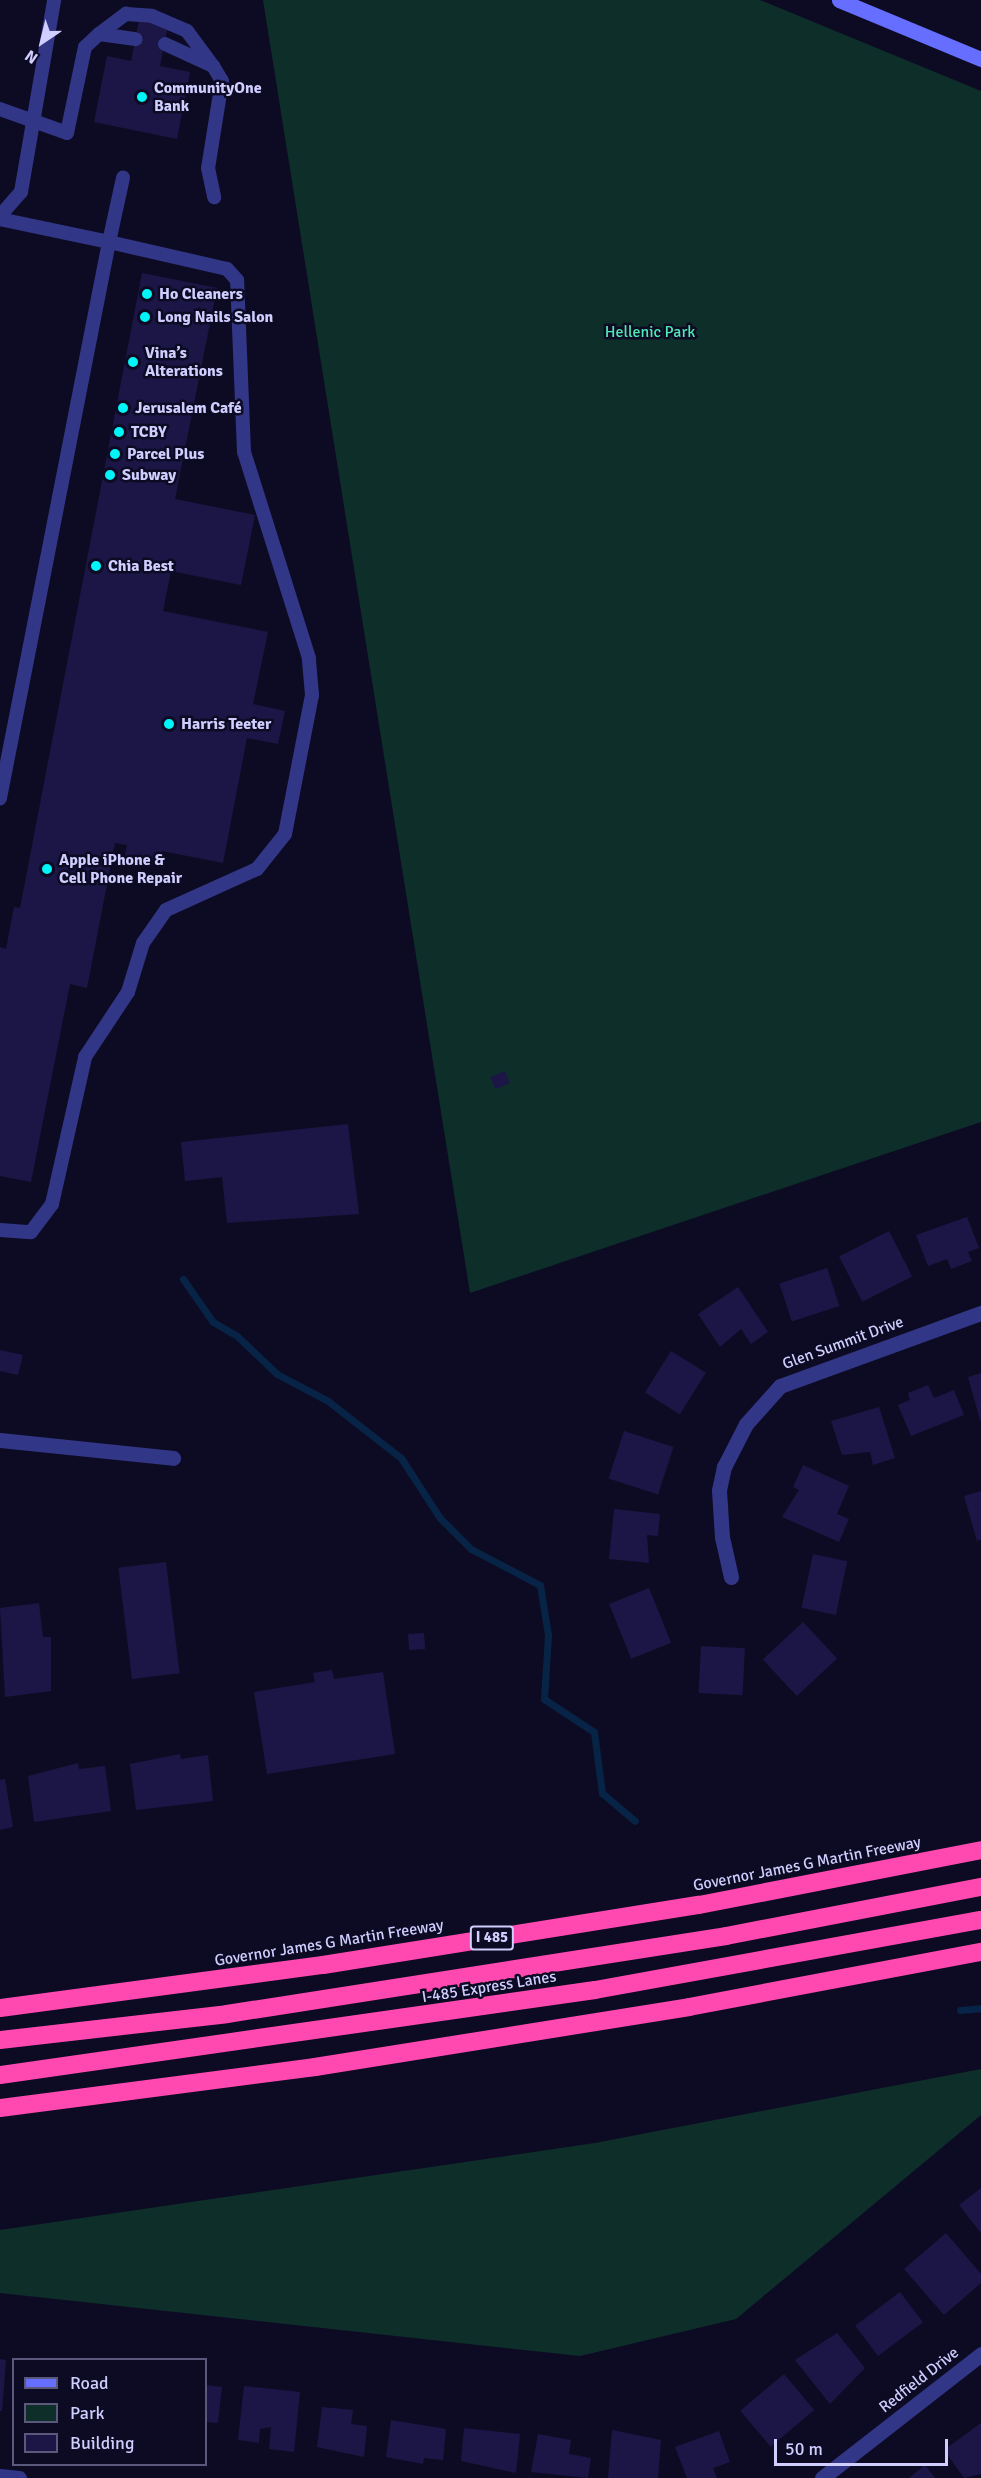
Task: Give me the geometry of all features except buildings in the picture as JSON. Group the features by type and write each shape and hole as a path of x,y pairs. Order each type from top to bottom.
{"highway":[{"name":"Governor James G Martin Freeway","path":"0,2008 688,1907 981,1850"},
{"name":"I-485 Express Lanes","path":"0,2040 250,2010 726,1936 981,1887"},
{"name":"I-485 Express Lanes","path":"0,2075 595,1990 981,1920"},
{"path":"0,2108 315,2067 689,2007 981,1953"}],"main road":[{"path":"839,0 981,58"}],"street":[{"name":"Glen Summit Drive","path":"731,1577 722,1537 719,1490 724,1467 746,1424 780,1386 981,1313"},
{"path":"0,1440 172,1458"},
{"name":"Redfield Drive","path":"822,2478 981,2354"},
{"path":"0,2476 19,2478"}],"lane":[{"path":"0,1230 32,1232 52,1204 85,1057 128,992 143,943 166,910 257,869 285,834 312,695 309,658 244,452 237,280 227,269 0,218 21,192 54,0"},
{"path":"0,109 67,133 85,47 126,14 152,16 187,31 222,81 208,168 214,197"},
{"path":"99,34 136,39"},
{"path":"165,44 213,66"},
{"path":"0,798 123,178"}],"green space":[{"name":"Hellenic Park","path":"263,0 760,0 981,91 981,1122 470,1293"},
{"path":"981,2069 981,2115 736,2319 580,2356 0,2293 0,2230 595,2143"}],"waterway":[{"path":"183,1279 213,1322 237,1336 277,1374 328,1401 401,1458 440,1518 471,1549 540,1585 548,1635 544,1699 594,1732 602,1793 635,1821"},
{"path":"960,2010 981,2008"}],"place":[{"name":"CommunityOne Bank","path":"142,97"},
{"name":"Ho Cleaners","path":"147,294"},
{"name":"Long Nails Salon","path":"145,317"},
{"name":"Vina’s Alterations","path":"133,362"},
{"name":"Jerusalem Café","path":"123,408"},
{"name":"TCBY","path":"119,432"},
{"name":"Parcel Plus","path":"115,454"},
{"name":"Subway","path":"110,475"},
{"name":"Chia Best","path":"96,566"},
{"name":"Harris Teeter","path":"169,724"},
{"name":"Apple iPhone & Cell Phone Repair","path":"47,869"}]}
